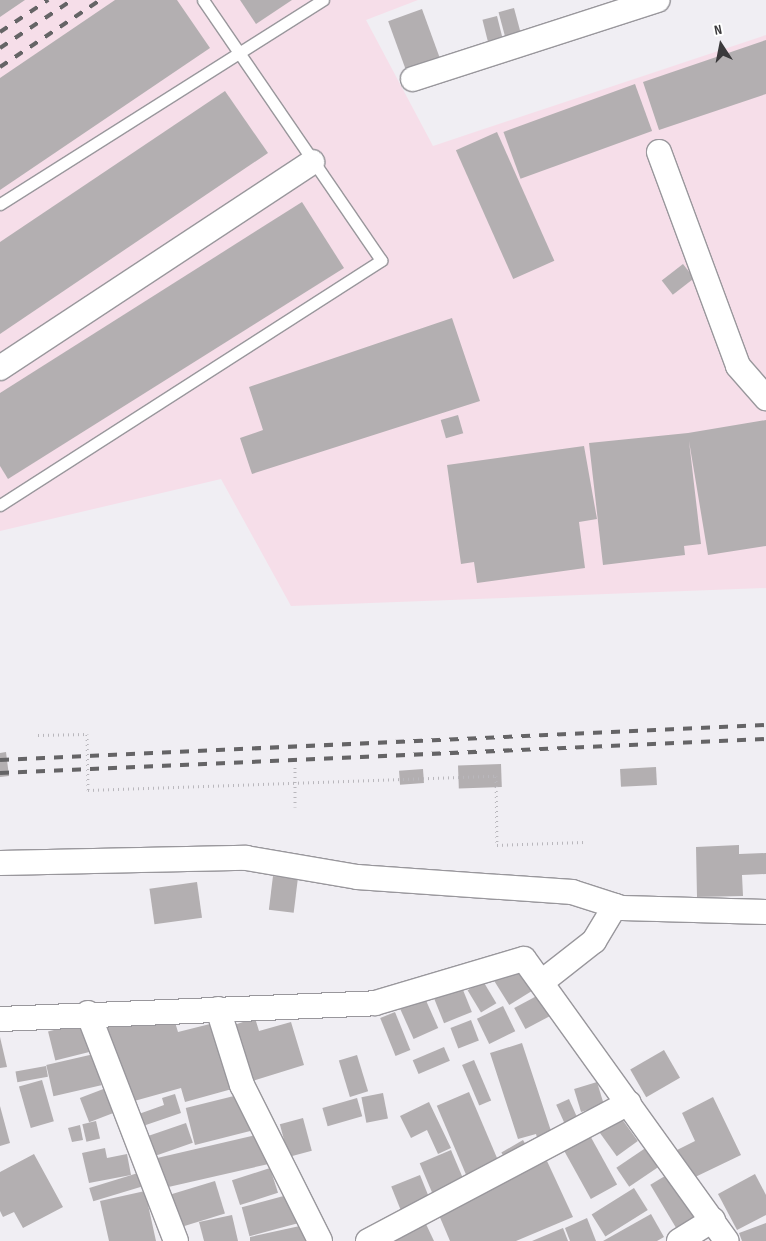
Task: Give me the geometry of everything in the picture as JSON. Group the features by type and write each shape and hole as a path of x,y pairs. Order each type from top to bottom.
{"street":[{"path":"413,79 658,0"},
{"path":"659,152 738,366 766,398"},
{"path":"0,368 312,162"},
{"path":"0,863 246,858 357,877 572,892 615,906 727,913 766,912"},
{"path":"543,981 594,941 615,906"},
{"path":"0,1019 88,1013 375,1003 524,959 543,981 727,1241"},
{"path":"218,1009 242,1085 320,1241"},
{"path":"88,1013 176,1241"},
{"path":"368,1241 629,1103"},
{"path":"679,1241 713,1220"}],"lane":[{"path":"0,505 381,260 312,162 203,0"},
{"path":"0,204 324,0"}],"path":[{"path":"38,735 87,734 88,790 496,776 497,844 584,842"},
{"path":"295,767 295,807"}],"shaded area":[{"path":"0,0 418,0 366,20 433,146 766,35 766,588 291,606 221,479 0,531"}],"building":[{"path":"0,0 25,0 0,17"},
{"path":"115,0 177,0 210,48 0,190 0,78"},
{"path":"240,0 292,0 256,24"},
{"path":"514,8 521,35 506,39 499,12"},
{"path":"422,9 442,64 408,77 388,21"},
{"path":"497,16 505,48 490,52 482,20"},
{"path":"766,40 766,94 659,130 643,82"},
{"path":"635,84 652,131 521,179 503,132"},
{"path":"225,91 268,153 0,334 0,242"},
{"path":"497,132 554,261 513,279 456,150"},
{"path":"302,202 344,268 8,479 0,466 0,393"},
{"path":"683,264 694,278 673,295 662,281"},
{"path":"452,318 480,401 252,474 240,438 263,430 249,387"},
{"path":"458,415 463,433 446,438 441,420"},
{"path":"766,420 766,546 708,555 689,441 701,544 684,546 685,555 603,565 589,443 688,433"},
{"path":"584,446 597,519 579,522 585,568 477,583 474,562 461,564 447,465"},
{"path":"6,752 9,776 0,777 0,753"},
{"path":"501,764 502,787 459,788 458,766"},
{"path":"656,767 657,785 621,787 620,769"},
{"path":"423,769 424,783 400,785 399,771"},
{"path":"739,845 739,854 766,853 766,874 742,875 743,896 697,897 696,847"},
{"path":"273,876 298,879 294,913 269,910"},
{"path":"197,882 202,918 154,924 149,889"},
{"path":"519,966 534,990 509,1005 494,981"},
{"path":"483,981 496,1003 481,1013 468,990"},
{"path":"461,985 472,1012 444,1023 433,996"},
{"path":"546,991 557,1012 525,1029 514,1008"},
{"path":"424,996 438,1028 414,1039 399,1007"},
{"path":"503,1006 515,1031 489,1044 477,1019"},
{"path":"395,1012 410,1050 396,1056 380,1018"},
{"path":"149,1016 151,1025 174,1019 178,1032 214,1023 232,1089 185,1102 181,1088 127,1103 106,1028"},
{"path":"255,1018 259,1031 291,1022 304,1065 249,1082 231,1026"},
{"path":"471,1020 479,1041 458,1048 450,1028"},
{"path":"82,1023 89,1052 55,1061 48,1031"},
{"path":"0,1037 7,1067 0,1068"},
{"path":"522,1043 554,1140 539,1145 536,1134 518,1139 490,1053"},
{"path":"444,1047 450,1061 419,1074 413,1060"},
{"path":"664,1050 680,1078 646,1097 630,1070"},
{"path":"94,1054 101,1085 53,1096 46,1065"},
{"path":"357,1055 368,1091 350,1097 339,1061"},
{"path":"474,1060 491,1101 479,1106 462,1065"},
{"path":"46,1066 48,1077 17,1082 15,1071"},
{"path":"42,1080 54,1121 31,1128 19,1087"},
{"path":"597,1082 604,1105 581,1112 574,1089"},
{"path":"106,1088 115,1112 89,1122 80,1098"},
{"path":"469,1092 502,1169 470,1183 437,1106"},
{"path":"383,1093 388,1119 366,1123 361,1097"},
{"path":"175,1094 181,1113 140,1127 136,1115 164,1105 162,1098"},
{"path":"242,1094 251,1131 195,1145 186,1108"},
{"path":"713,1097 741,1155 691,1179 677,1150 695,1141 682,1113"},
{"path":"357,1098 362,1116 328,1126 322,1108"},
{"path":"569,1099 580,1124 567,1129 556,1105"},
{"path":"429,1102 451,1148 438,1154 427,1130 411,1138 400,1116"},
{"path":"0,1106 10,1143 0,1146"},
{"path":"619,1115 638,1141 617,1156 598,1130"},
{"path":"303,1118 312,1151 289,1157 280,1124"},
{"path":"96,1121 100,1139 86,1142 82,1124"},
{"path":"186,1123 193,1143 151,1157 144,1137"},
{"path":"80,1125 83,1140 72,1142 68,1128"},
{"path":"588,1132 617,1184 591,1199 562,1147"},
{"path":"265,1133 272,1163 162,1189 155,1158"},
{"path":"523,1140 530,1152 508,1165 501,1152"},
{"path":"647,1147 660,1166 629,1187 616,1168"},
{"path":"105,1148 107,1158 127,1154 131,1175 89,1183 82,1153"},
{"path":"451,1150 466,1186 435,1199 420,1163"},
{"path":"34,1154 63,1207 23,1228 14,1212 3,1217 0,1211 0,1172"},
{"path":"547,1161 573,1217 516,1241 450,1241 436,1208"},
{"path":"270,1168 278,1193 240,1205 232,1180"},
{"path":"138,1173 142,1186 93,1201 89,1188"},
{"path":"670,1173 696,1216 676,1228 650,1185"},
{"path":"755,1174 766,1195 766,1215 737,1230 718,1194"},
{"path":"420,1175 432,1205 403,1216 391,1187"},
{"path":"215,1181 225,1214 177,1228 167,1196"},
{"path":"634,1188 648,1210 605,1237 592,1214"},
{"path":"145,1191 156,1241 109,1241 100,1201"},
{"path":"291,1194 299,1223 250,1236 242,1207"},
{"path":"651,1214 664,1237 657,1241 603,1241"},
{"path":"232,1215 238,1241 204,1241 199,1222"},
{"path":"587,1218 596,1241 570,1241 565,1228"},
{"path":"425,1222 434,1241 384,1241"},
{"path":"766,1223 766,1241 742,1241 739,1233"},
{"path":"309,1224 313,1241 250,1241 250,1237"},
{"path":"563,1228 568,1241 532,1241"}],"railway":[{"path":"0,32 48,0"},
{"path":"0,48 72,0"},
{"path":"0,67 100,0"},
{"path":"0,760 766,725"},
{"path":"0,773 766,739"}]}
